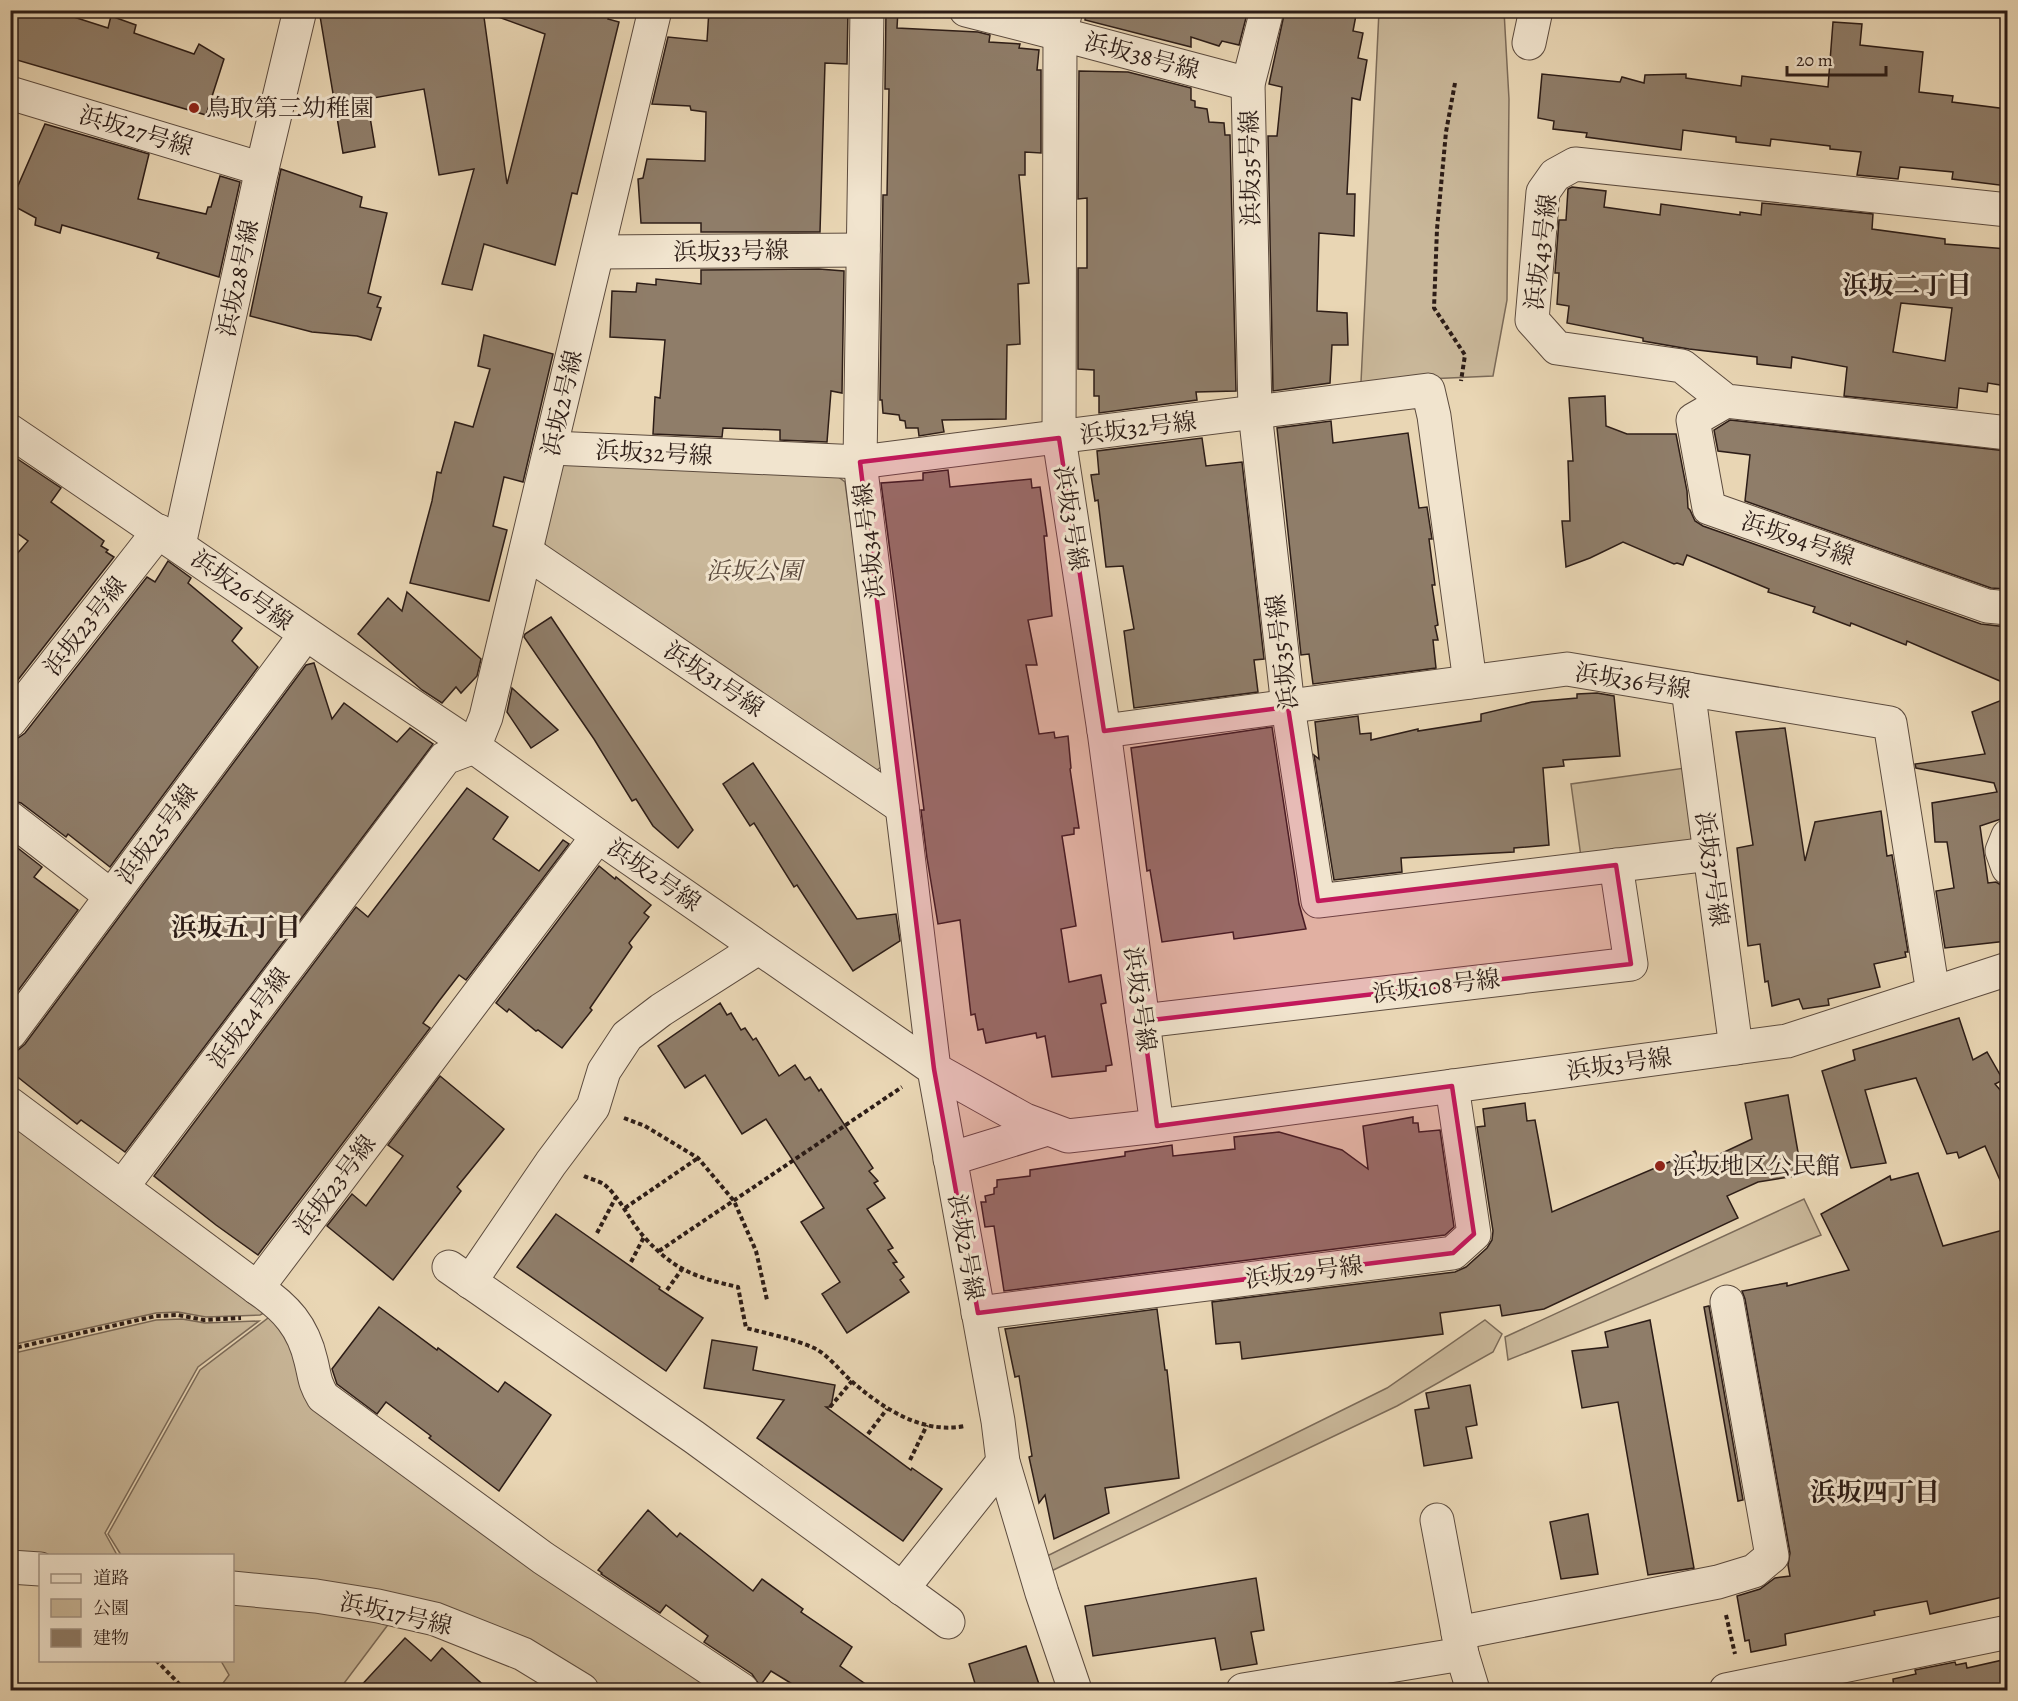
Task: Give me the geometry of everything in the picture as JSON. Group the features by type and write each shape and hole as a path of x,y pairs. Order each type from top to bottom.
{"street":[{"name":"浜坂28号線","path":"169,538 300,10"},
{"name":"浜坂2号線","path":"655,10 486,717 474,747 758,948 920,1076 950,1159 998,1421 1003,1462 1042,1593 1076,1690"},
{"name":"浜坂34号線","path":"867,10 860,462 902,807 920,1076"},
{"name":"浜坂38号線","path":"966,10 1063,22 1248,84"},
{"name":"浜坂35号線","path":"1267,10 1248,84 1255,412 1288,706 1318,901 1710,854"},
{"path":"1529,43 1536,10"},
{"name":"浜坂3号線","path":"1063,22 1059,438 1104,731 1157,1126 1787,1041 2007,969"},
{"name":"浜坂27号線","path":"10,93 262,169"},
{"name":"浜坂43号線","path":"1726,401 1682,366 1557,348 1532,320 1543,192 1555,175 1575,164 2007,210"},
{"name":"浜坂33号線","path":"598,252 863,250"},
{"path":"1428,390 1436,428 1470,682"},
{"name":"浜坂32号線","path":"552,448 860,462 1428,390"},
{"path":"1726,401 2007,433"},
{"name":"浜坂94号線","path":"1726,401 1693,420 1709,508 1987,606 2007,608"},
{"name":"浜坂26号線","path":"10,431 169,538 305,635 474,747"},
{"name":"浜坂23号線","path":"10,721 169,538"},
{"name":"浜坂31号線","path":"526,552 902,807"},
{"name":"浜坂25号線","path":"10,1033 305,635"},
{"name":"浜坂36号線","path":"1104,731 1566,669 1890,723 1933,993"},
{"name":"浜坂37号線","path":"1688,689 1736,1048"},
{"name":"浜坂24号線","path":"122,1187 445,758 474,747"},
{"path":"10,818 111,896"},
{"name":"浜坂23号線","path":"268,1295 598,836"},
{"path":"2007,836 2002,851 2007,868"},
{"name":"浜坂108号線","path":"1143,1021 1631,964 1616,865"},
{"path":"758,948 661,1010 627,1036 604,1071 593,1107 551,1163 460,1274 694,1437 948,1622"},
{"path":"920,1076 1068,1136 1157,1126"},
{"name":"浜坂29号線","path":"978,1313 1453,1253 1474,1234 1452,1086"},
{"path":"10,1104 268,1295 298,1327 312,1363 314,1382 323,1397 543,1558 742,1690"},
{"path":"950,1159 1047,1129"},
{"path":"1243,1690 1460,1643 1718,1582 1754,1571 1772,1556 1727,1302"},
{"path":"902,1589 1003,1462"},
{"path":"1437,1521 1460,1643 1473,1690"},
{"path":"10,1567 39,1569"},
{"name":"浜坂17号線","path":"234,1588 316,1596 378,1606 435,1619 523,1654 582,1690"},
{"path":"1736,1689 2007,1632"}],"path":[{"path":"1428,390 1461,384 1465,355 1434,308 1437,229 1446,132 1455,83"},
{"path":"659,1251 920,1076"},
{"path":"593,1107 645,1126 698,1158 734,1201 756,1251 767,1300"},
{"path":"625,1208 698,1158"},
{"path":"551,1163 604,1184 625,1208 644,1237 673,1265 704,1279 738,1287 746,1328 818,1350 887,1409 927,1425 953,1429 971,1425"},
{"path":"597,1233 616,1197"},
{"path":"631,1262 644,1237"},
{"path":"667,1290 682,1269"},
{"path":"10,1349 156,1316 178,1315 204,1320 260,1318 270,1312 268,1295"},
{"path":"830,1407 852,1381"},
{"path":"868,1434 887,1409"},
{"path":"909,1460 927,1425"},
{"path":"1718,1582 1736,1689"},
{"path":"158,1662 185,1690"}],"highlighted area":[{"path":"1059,438 1104,731 1288,707 1318,901 1616,865 1631,964 1143,1021 1157,1126 1452,1086 1474,1234 1453,1253 978,1313 934,1069 860,462"}],"green space":[{"path":"1379,11 1504,11 1509,99 1507,300 1493,376 1361,382"},
{"name":"浜坂公園","path":"557,464 833,473 845,482 884,765 871,774 549,553 541,535"},
{"path":"1685,768 1696,841 1581,857 1571,784"},
{"path":"10,1123 266,1312 260,1315 206,1317 178,1312 156,1313 11,1345"},
{"path":"1804,1199 1821,1235 1508,1360 1505,1337"},
{"path":"272,1315 280,1323 301,1370 725,1690 610,1690 528,1646 234,1577 234,1554 120,1554 108,1534 200,1370"},
{"path":"182,1319 205,1323 259,1321 198,1367 105,1533 116,1554 39,1554 39,1556 11,1558 10,1354 156,1320"},
{"path":"1485,1320 1502,1334 1493,1352 1397,1406 1045,1574 1045,1557 1387,1388"},
{"path":"234,1598 393,1618 339,1690 218,1690 229,1675 222,1662 234,1662"}],"building":[{"path":"10,10 52,10 108,28 111,16 136,25 134,33 194,54 199,44 224,59 206,115 10,58"},
{"path":"319,10 483,10 507,184 545,34 490,14 490,10 611,10 608,19 619,22 577,194 572,193 555,265 484,244 472,290 442,284 474,169 439,175 424,89 367,99 375,147 343,153"},
{"path":"709,10 848,10 847,64 825,63 820,232 701,232 701,223 641,223 638,179 643,178 647,159 705,161 706,112 691,110 690,106 652,104 668,37 707,41"},
{"path":"886,10 898,10 897,28 978,32 990,35 989,42 1020,44 1019,48 1039,50 1037,70 1041,70 1041,153 1025,152 1025,175 1019,175 1029,283 1018,284 1020,344 1007,345 1006,419 942,420 944,432 919,436 918,428 906,428 905,421 900,420 899,415 883,413 882,400 880,400 883,195 887,195 889,89 885,89"},
{"path":"1086,10 1248,10 1239,45 1222,41 1219,46 1191,37 1191,47 1085,20"},
{"path":"1285,10 1357,10 1353,31 1363,33 1358,58 1367,60 1360,100 1352,98 1347,194 1355,194 1354,236 1319,233 1317,311 1347,313 1348,345 1332,345 1330,383 1273,391 1268,136 1277,136 1282,87 1269,84"},
{"path":"1833,22 1862,24 1860,45 1923,52 1919,92 1953,96 1952,102 2007,109 2007,186 1952,179 1953,172 1900,167 1898,179 1857,175 1861,152 1830,149 1830,146 1771,139 1770,146 1736,142 1736,137 1683,130 1681,150 1586,137 1587,133 1553,129 1554,121 1538,118 1542,74 1620,82 1622,77 1644,83 1645,75 1686,74 1686,78 1741,86 1742,76 1828,87"},
{"path":"1079,71 1128,72 1191,88 1191,100 1195,101 1195,107 1207,109 1209,122 1224,123 1225,135 1230,135 1236,391 1196,392 1197,400 1099,413 1099,396 1094,396 1094,370 1078,369 1078,268 1087,268 1087,198 1078,199"},
{"path":"45,124 149,154 138,199 206,214 208,207 211,207 220,176 240,182 219,277 157,258 159,253 62,225 60,233 35,225 36,218 10,204"},
{"path":"281,169 362,197 360,207 387,213 368,293 381,297 377,307 381,308 371,340 357,336 312,332 250,316"},
{"path":"1572,187 1606,191 1604,207 1660,215 1661,204 1740,215 1740,212 1761,215 1762,203 1873,214 1872,229 1945,239 1945,244 2007,249 2007,386 1988,383 1987,392 1959,388 1957,408 1844,396 1847,367 1792,357 1791,368 1757,364 1757,357 1643,341 1643,338 1567,323 1569,306 1557,304 1559,273 1555,273 1559,220 1566,220 1568,189","holes":["1901,303 1952,308 1945,361 1893,352"]},
{"path":"819,269 844,271 842,393 831,391 827,442 780,440 780,430 723,428 722,437 653,434 655,397 660,398 665,340 610,337 612,291 636,292 637,283 656,285 656,279 701,284 701,270"},
{"path":"484,335 553,354 523,482 504,477 493,526 507,530 489,601 410,583 432,501 437,472 441,473 455,422 473,427 490,369 478,366"},
{"path":"1605,396 1606,426 1627,434 1676,434 1688,508 1695,521 1703,526 1981,624 2007,627 2007,684 1907,641 1906,645 1851,623 1850,626 1813,612 1815,607 1768,592 1769,589 1687,555 1683,565 1674,564 1623,542 1566,567 1562,521 1570,521 1568,461 1573,461 1569,398"},
{"path":"1730,420 2007,451 2007,589 1991,588 1745,501 1750,455 1718,451 1714,430"},
{"path":"1331,421 1333,443 1408,433 1419,508 1427,507 1432,539 1429,539 1435,585 1432,585 1438,625 1435,626 1438,640 1433,640 1436,668 1313,684 1309,654 1301,655 1277,428"},
{"path":"1202,438 1206,466 1242,462 1264,659 1254,660 1258,692 1134,708 1124,631 1134,629 1123,566 1106,567 1098,500 1095,501 1091,475 1099,474 1097,451"},
{"path":"10,454 61,488 51,502 104,541 101,546 114,557 10,690 10,562 28,541 10,528"},
{"path":"948,470 950,487 1031,479 1032,488 1040,487 1047,536 1044,536 1052,616 1028,620 1037,665 1026,665 1039,734 1054,732 1055,738 1068,736 1070,769 1079,828 1074,828 1074,834 1062,836 1076,926 1061,929 1069,982 1101,975 1106,1003 1101,1004 1112,1065 1106,1066 1106,1071 1052,1077 1045,1036 1037,1038 1036,1033 986,1043 983,1029 978,1030 975,1014 971,1015 960,920 938,924 927,858 921,810 924,810 881,483 923,480 923,473"},
{"path":"168,561 191,578 188,583 242,628 232,641 258,667 110,867 68,834 66,837 21,803 10,800 10,739 18,738 25,733 147,577 155,582"},
{"path":"407,592 481,659 477,676 461,693 456,687 442,703 422,690 358,634 388,598 402,611"},
{"path":"551,617 693,830 678,848 653,826 636,799 632,801 594,739 524,637 525,634"},
{"path":"314,663 332,719 344,703 397,742 410,728 433,744 125,1152 81,1120 77,1124 10,1071 10,1051 18,1050 25,1044 306,665"},
{"path":"512,688 558,730 531,748 507,712"},
{"path":"1597,693 1614,696 1620,756 1563,760 1564,766 1543,768 1549,845 1514,848 1514,852 1401,858 1402,872 1334,880 1314,755 1319,759 1315,722 1358,716 1360,734 1371,733 1371,740 1418,729 1418,731 1481,721 1481,714 1532,702 1577,698 1577,694"},
{"path":"2007,698 2007,817 1980,826 1988,883 1996,882 2001,885 2007,941 1945,948 1936,891 1954,888 1947,842 1935,842 1932,803 1997,792 1994,783 1916,768 1915,764 1985,754 1972,712"},
{"path":"1272,727 1299,904 1306,929 1234,939 1233,932 1162,942 1150,870 1147,871 1131,748"},
{"path":"1785,728 1805,861 1815,822 1881,811 1887,856 1892,855 1908,952 1905,952 1906,957 1874,964 1880,987 1828,999 1829,1005 1803,1009 1799,999 1772,1006 1768,981 1765,982 1760,944 1748,946 1737,848 1753,845 1736,732"},
{"path":"753,763 857,919 896,914 900,941 853,971 797,885 794,887 754,823 750,826 723,784"},
{"path":"467,788 508,817 493,839 539,871 563,840 569,844 466,980 459,975 439,1001 423,1023 430,1028 258,1255 154,1176 356,907 368,917"},
{"path":"10,842 42,867 34,877 78,910 14,996 10,994"},
{"path":"599,866 651,905 644,913 649,917 629,943 632,947 590,1008 592,1010 562,1048 509,1009 507,1012 496,1003"},
{"path":"720,1003 727,1015 731,1013 741,1030 745,1028 753,1040 756,1038 779,1076 795,1065 805,1080 810,1077 819,1091 821,1089 873,1168 869,1171 878,1181 874,1183 885,1198 867,1209 893,1248 888,1250 897,1262 893,1263 904,1277 900,1280 909,1292 847,1333 822,1294 840,1282 801,1222 824,1208 766,1119 742,1134 705,1075 685,1088 658,1046"},
{"path":"1959,1018 1973,1060 1987,1052 2003,1080 1995,1084 2007,1098 2007,1196 1985,1146 1959,1158 1957,1152 1947,1154 1916,1078 1865,1090 1886,1163 1851,1168 1822,1071 1855,1060 1853,1050"},
{"path":"440,1076 504,1129 457,1187 461,1191 393,1280 327,1226 352,1194 366,1206 403,1156 388,1145"},
{"path":"1788,1095 1802,1175 1758,1182 1727,1196 1738,1218 1544,1309 1502,1316 1500,1305 1440,1313 1443,1334 1242,1359 1240,1342 1216,1344 1212,1302 1455,1272 1466,1267 1487,1248 1492,1240 1493,1231 1477,1127 1485,1126 1483,1109 1525,1103 1527,1121 1535,1120 1552,1212 1695,1151 1701,1163 1752,1139 1745,1103"},
{"path":"1413,1117 1413,1123 1418,1123 1419,1132 1440,1130 1454,1227 1445,1235 1004,1291 994,1226 985,1227 981,1202 986,1202 985,1196 994,1194 997,1180 1030,1176 1030,1170 1125,1156 1125,1152 1172,1145 1173,1156 1235,1149 1234,1137 1279,1132 1342,1150 1368,1169 1363,1126"},
{"path":"1918,1173 1943,1246 2007,1229 2007,1596 1930,1614 1927,1601 1874,1611 1875,1615 1785,1634 1786,1645 1751,1652 1749,1640 1745,1641 1737,1596 1760,1589 1775,1578 1790,1576 1788,1565 1790,1553 1742,1291 1787,1283 1787,1286 1849,1270 1821,1214 1890,1176 1891,1180"},
{"path":"556,1214 703,1318 666,1371 517,1267"},
{"path":"1709,1306 1743,1500 1738,1501 1704,1307"},
{"path":"379,1307 498,1392 505,1382 551,1415 499,1491 386,1402 377,1414 337,1384 332,1369"},
{"path":"1157,1309 1165,1370 1167,1370 1179,1478 1105,1488 1109,1513 1054,1539 1045,1495 1039,1503 1029,1457 1032,1456 1019,1376 1015,1377 1005,1329"},
{"path":"1650,1320 1694,1568 1648,1575 1618,1402 1582,1408 1572,1351 1608,1347 1605,1332"},
{"path":"712,1340 757,1347 753,1370 835,1385 831,1407 826,1407 911,1470 912,1468 942,1489 903,1541 757,1438 784,1400 704,1388"},
{"path":"1470,1385 1477,1425 1466,1427 1472,1458 1424,1466 1415,1410 1429,1408 1426,1393"},
{"path":"648,1510 677,1537 680,1533 753,1591 762,1579 803,1609 801,1612 852,1647 840,1666 874,1690 802,1690 771,1671 760,1686 752,1674 704,1642 708,1636 666,1605 660,1613 601,1574 598,1570"},
{"path":"1588,1514 1598,1574 1561,1579 1550,1522"},
{"path":"1256,1578 1264,1630 1251,1632 1257,1664 1221,1670 1215,1638 1093,1656 1085,1606"},
{"path":"405,1638 431,1661 442,1648 489,1690 357,1690"},
{"path":"1026,1646 1041,1690 977,1690 969,1664"},
{"path":"2007,1659 2007,1690 1894,1690 1893,1679 1916,1674 1915,1670 1955,1662 1956,1665 1966,1663 1967,1668"}],"place":[{"name":"鳥取第三幼稚園","path":"194,108"},
{"name":"浜坂地区公民館","path":"1660,1166"}],"district":[{"name":"浜坂二丁目","path":"1907,285"},
{"name":"浜坂五丁目","path":"236,927"},
{"name":"浜坂四丁目","path":"1875,1492"}]}
